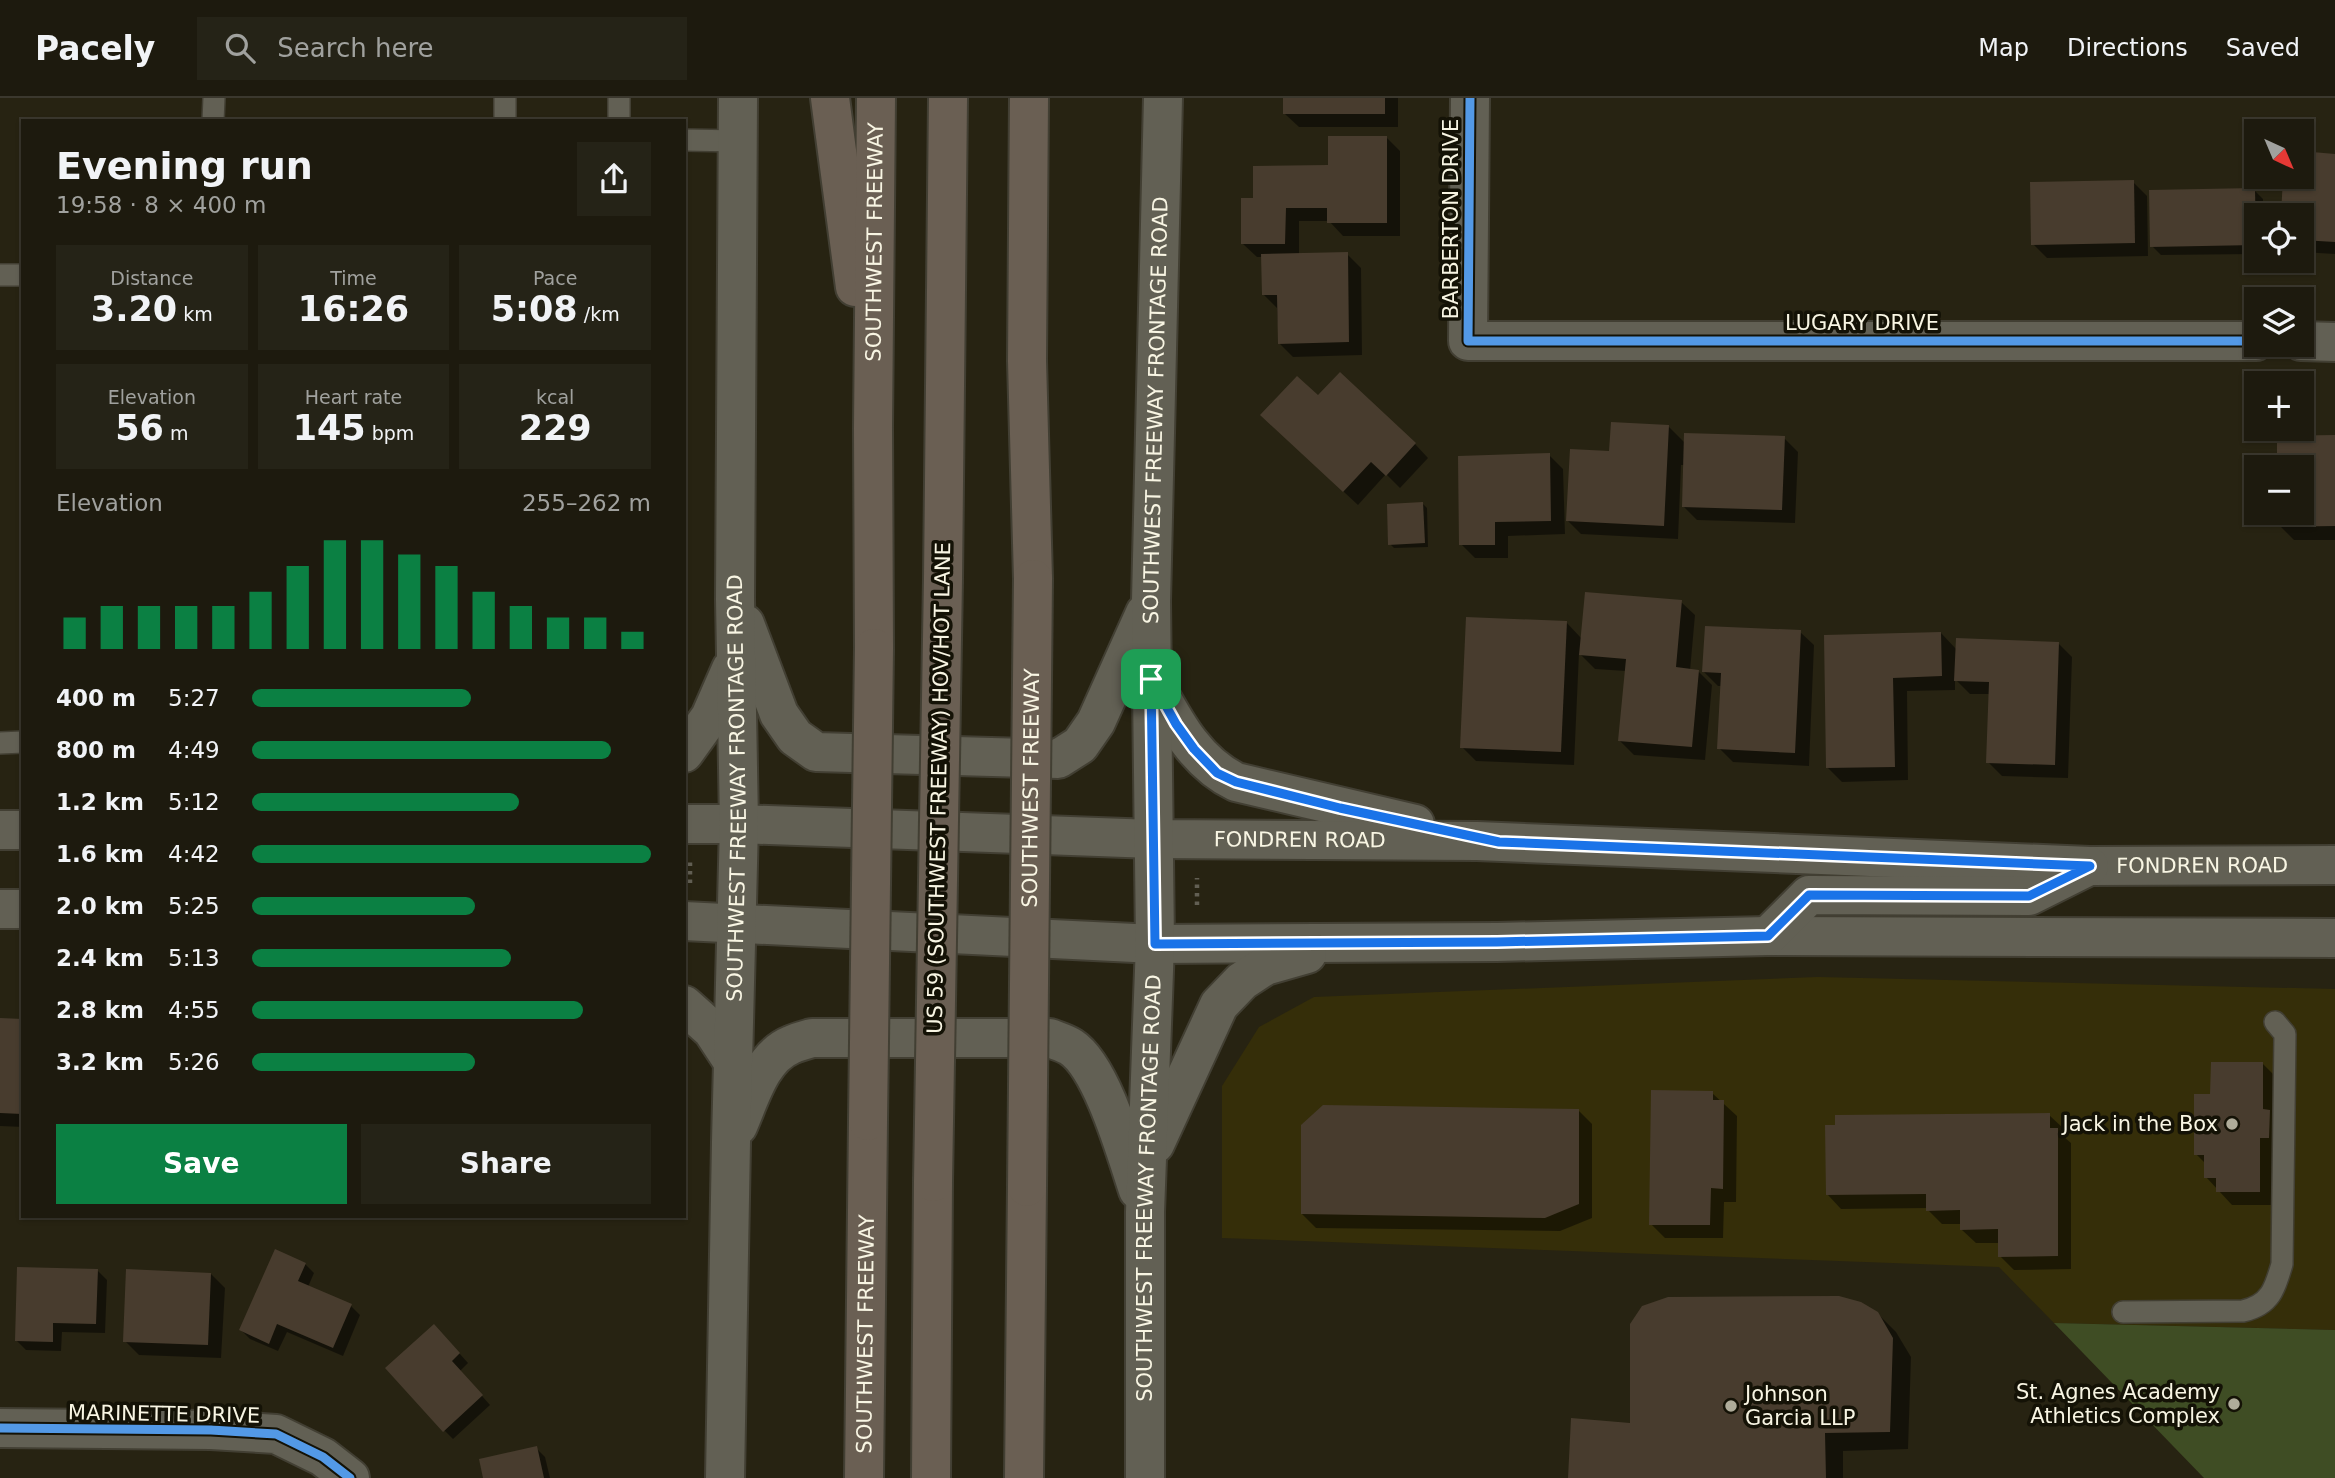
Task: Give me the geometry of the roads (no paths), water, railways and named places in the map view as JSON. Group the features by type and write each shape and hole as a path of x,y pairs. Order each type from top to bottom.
{"highway":[{"path":"830,98 873,428"},
{"name":"SOUTHWEST FREEWAY","path":"864,1478 874,648 876,98"},
{"name":"US 59 (SOUTHWEST FREEWAY) HOV/HOT LANE","path":"931,1478 948,98"},
{"name":"SOUTHWEST FREEWAY","path":"1024,1478 1033,579 1027,361 1028,98"}],"main road":[{"name":"SOUTHWEST FREEWAY FRONTAGE ROAD","path":"725,1478 739,824 735,599 738,98"},
{"name":"SOUTHWEST FREEWAY FRONTAGE ROAD","path":"1145,1478 1145,1212 1155,944 1151,601 1163,98"},
{"name":"BARBERTON DRIVE","path":"1468,341 1470,98"},
{"name":"LUGARY DRIVE","path":"1468,341 2244,341"},
{"path":"2314,341 2335,342"},
{"path":"735,599 779,714 795,737 816,752 1058,759 1080,745 1096,722 1151,601"},
{"path":"686,751 710,717 736,658"},
{"path":"1151,679 1176,724 1194,749 1217,773 1236,782 1340,808 1499,842"},
{"name":"FONDREN ROAD","path":"687,838 739,824 1153,839 1499,842 2090,866 2335,865"},
{"path":"0,830 21,830"},
{"path":"1768,936 1809,895 2029,896 2090,866"},
{"path":"687,906 738,922 1155,944 1768,936 2335,938"},
{"path":"0,909 21,909"},
{"path":"1147,1162 1219,1005 1242,981 1265,966 1347,943"},
{"path":"686,1007 712,1030 733,1062"},
{"path":"731,1142 760,1076 774,1057 789,1045 812,1038 1050,1038 1072,1047 1090,1069 1109,1104 1145,1212"},
{"name":"MARINETTE DRIVE","path":"0,1428 211,1430 276,1434 336,1468"}],"lane":[{"path":"213,119 214,98"},
{"path":"505,98 505,119"},
{"path":"619,98 619,119"},
{"path":"686,140 738,141"},
{"path":"0,275 21,275"},
{"path":"0,743 21,742"},
{"path":"2123,1312 2243,1311 2258,1308 2268,1298 2277,1282 2282,1264 2285,1034 2275,1022"}],"place":[{"name":"Jack in the Box","path":"2232,1124"},
{"name":"St. Agnes Academy Athletics Complex","path":"2234,1404"},
{"name":"Johnson Garcia LLP","path":"1731,1406"}]}
